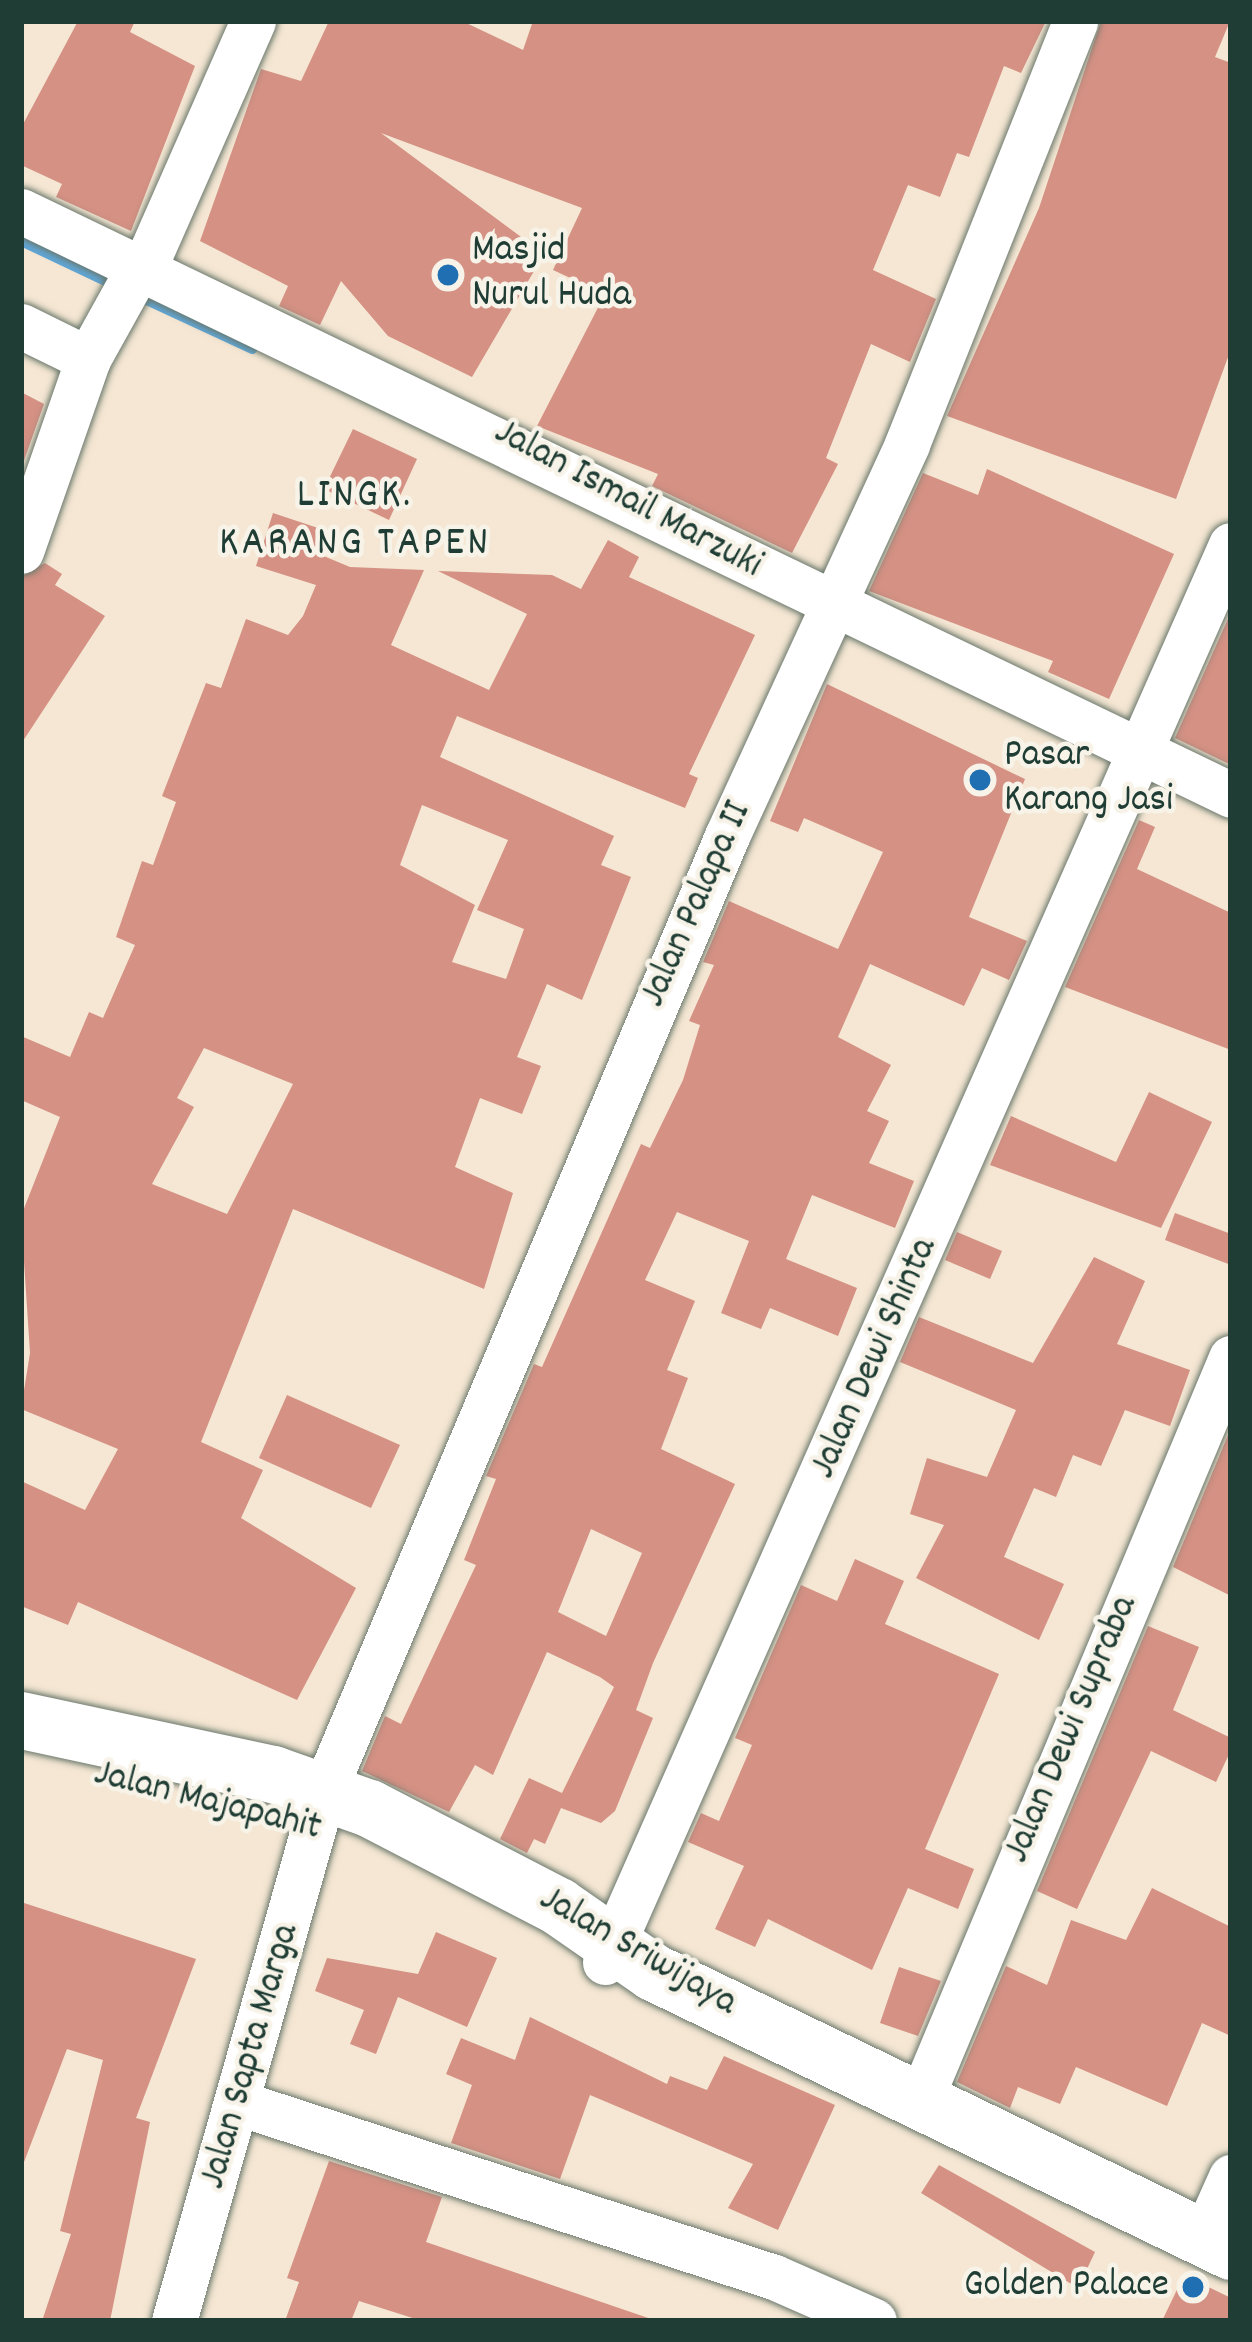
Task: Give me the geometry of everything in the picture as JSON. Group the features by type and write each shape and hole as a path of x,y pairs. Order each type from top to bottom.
{"main road":[{"path":"21,1720 319,1807"},
{"name":"Jalan Majapahit","path":"21,1760 319,1807 624,1958"},
{"name":"Jalan Sriwijaya","path":"624,1958 1217,2244"}],"street":[{"path":"21,551 88,359 131,283 253,21"},
{"name":"Jalan Palapa II","path":"319,1807 718,856 834,610 1076,21"},
{"name":"Jalan Ismail Marzuki","path":"21,211 131,283 504,435 834,610 1231,795"},
{"path":"21,326 88,359"},
{"name":"Jalan Dewi Shinta","path":"624,1958 1231,545"},
{"name":"Jalan Dewi Supraba","path":"919,2103 1231,1358"},
{"name":"Jalan Sapta Marga","path":"174,2321 242,2104 319,1807"},
{"path":"242,2104 774,2277 874,2321"},
{"path":"1217,2244 1231,2176"}],"building":[{"path":"78,21 135,21 130,32 195,66 131,231 56,197 62,184 21,165 21,128"},
{"path":"329,21 462,21 523,50 533,21 1046,21 1021,73 1004,66 969,157 957,153 940,197 908,185 873,270 936,299 910,362 871,344 826,458 838,464 792,553 652,486 658,474 537,426 605,294 553,270 582,208 381,133 544,254 472,377 388,336 341,281 320,325 279,306 288,286 200,241 261,69 301,81"},
{"path":"1101,21 1230,21 1215,57 1231,63 1231,349 1176,499 947,416 1039,208"},
{"path":"21,392 44,404 21,469"},
{"path":"353,429 417,459 389,520 324,489"},
{"path":"987,469 1174,554 1109,699 1048,672 1053,661 869,591 923,473 978,495"},
{"path":"273,513 321,529 314,552 350,567 424,570 391,645 489,690 527,614 438,571 552,575 581,589 608,540 639,557 629,577 755,635 689,774 698,778 685,808 457,716 440,757 614,836 601,865 631,877 582,1000 547,984 517,1057 541,1066 522,1114 480,1098 455,1167 513,1193 484,1289 293,1209 201,1442 263,1470 241,1518 356,1588 297,1700 78,1602 68,1625 21,1606 21,1481 85,1510 118,1449 21,1409 30,1353 21,1216 60,1117 21,1100 21,1036 70,1057 89,1012 103,1018 135,945 116,937 142,861 153,865 176,802 162,796 206,683 221,688 246,619 288,635 303,616 316,585 256,566","holes":["422,805 508,840 477,910 524,929 506,979 452,962 475,905 400,865","204,1048 293,1084 227,1214 152,1184 194,1107 177,1098"]},
{"path":"45,563 62,574 55,585 105,616 21,744 21,577"},
{"path":"1231,612 1231,765 1175,738"},
{"path":"827,684 1025,779 969,917 1027,941 1009,980 982,968 964,1006 870,964 838,1037 891,1065 867,1111 889,1121 869,1163 914,1181 895,1228 812,1195 786,1259 857,1288 838,1336 770,1308 761,1329 721,1313 749,1241 677,1212 645,1280 695,1301 667,1370 688,1378 661,1449 735,1484 653,1663 636,1710 653,1718 615,1811 601,1823 561,1808 545,1844 534,1839 527,1853 500,1839 529,1778 562,1793 614,1687 600,1677 547,1652 493,1775 475,1765 449,1812 362,1771 385,1716 401,1724 476,1565 464,1560 496,1479 486,1476 534,1364 542,1367 641,1144 650,1148 683,1080 700,1025 689,1021 714,965 703,962 729,901 838,949 883,852 804,818 798,832 770,821","holes":["591,1529 642,1553 606,1636 558,1612"]},
{"path":"1139,820 1155,827 1137,869 1231,913 1231,1050 1065,987"},
{"path":"1149,1092 1212,1122 1161,1228 990,1165 1011,1116 1116,1162"},
{"path":"1175,1213 1231,1234 1231,1265 1165,1240"},
{"path":"957,1232 1002,1251 990,1279 945,1260"},
{"path":"1094,1257 1145,1281 1117,1344 1190,1370 1170,1426 1125,1410 1101,1466 1073,1455 1056,1497 1034,1488 1004,1557 1064,1584 1039,1640 916,1578 944,1525 910,1514 927,1458 987,1477 1016,1410 900,1362 919,1317 1033,1363"},
{"path":"287,1395 400,1445 371,1508 259,1458"},
{"path":"1231,1428 1231,1596 1173,1567"},
{"path":"855,1559 904,1581 885,1624 999,1674 925,1849 974,1869 958,1909 908,1888 872,1970 768,1919 755,1947 715,1929 744,1866 688,1842 701,1813 719,1821 752,1745 735,1738 801,1585 837,1601"},
{"path":"1148,1626 1199,1647 1173,1710 1231,1738 1231,1750 1216,1782 1151,1751 1077,1909 1037,1891"},
{"path":"1152,1888 1231,1927 1231,2036 1202,2023 1167,2106 1076,2067 1060,2104 1018,2087 1010,2108 957,2082 1006,1966 1047,1985 1071,1920 1126,1940"},
{"path":"21,1902 196,1959 136,2118 150,2122 110,2321 42,2321 71,2234 60,2231 103,2060 67,2049 21,2170"},
{"path":"436,1932 497,1958 467,2027 398,1997 376,2054 350,2044 364,2010 315,1991 327,1958 418,1974"},
{"path":"899,1967 941,1981 918,2036 880,2023"},
{"path":"530,2017 667,2084 670,2076 707,2090 724,2056 835,2105 778,2230 728,2208 753,2164 590,2095 560,2179 451,2143 472,2085 446,2074 461,2038 515,2060"},
{"path":"329,2161 442,2197 426,2242 657,2321 422,2321 359,2301 351,2321 285,2321 299,2282 287,2278"},
{"path":"939,2165 1095,2252 1078,2288 921,2193"},
{"name":"Golden Palace","path":"1184,2275 1231,2298 1231,2321 1162,2321"}],"waterway":[{"path":"21,241 116,286"},
{"path":"138,296 252,349"}],"place":[{"name":"Masjid Nurul Huda","path":"448,275"},
{"name":"Pasar Karang Jasi","path":"980,780"},
{"name":"Golden Palace","path":"1193,2287"}],"district":[{"name":"LINGK. KARANG TAPEN","path":"355,521"}]}
